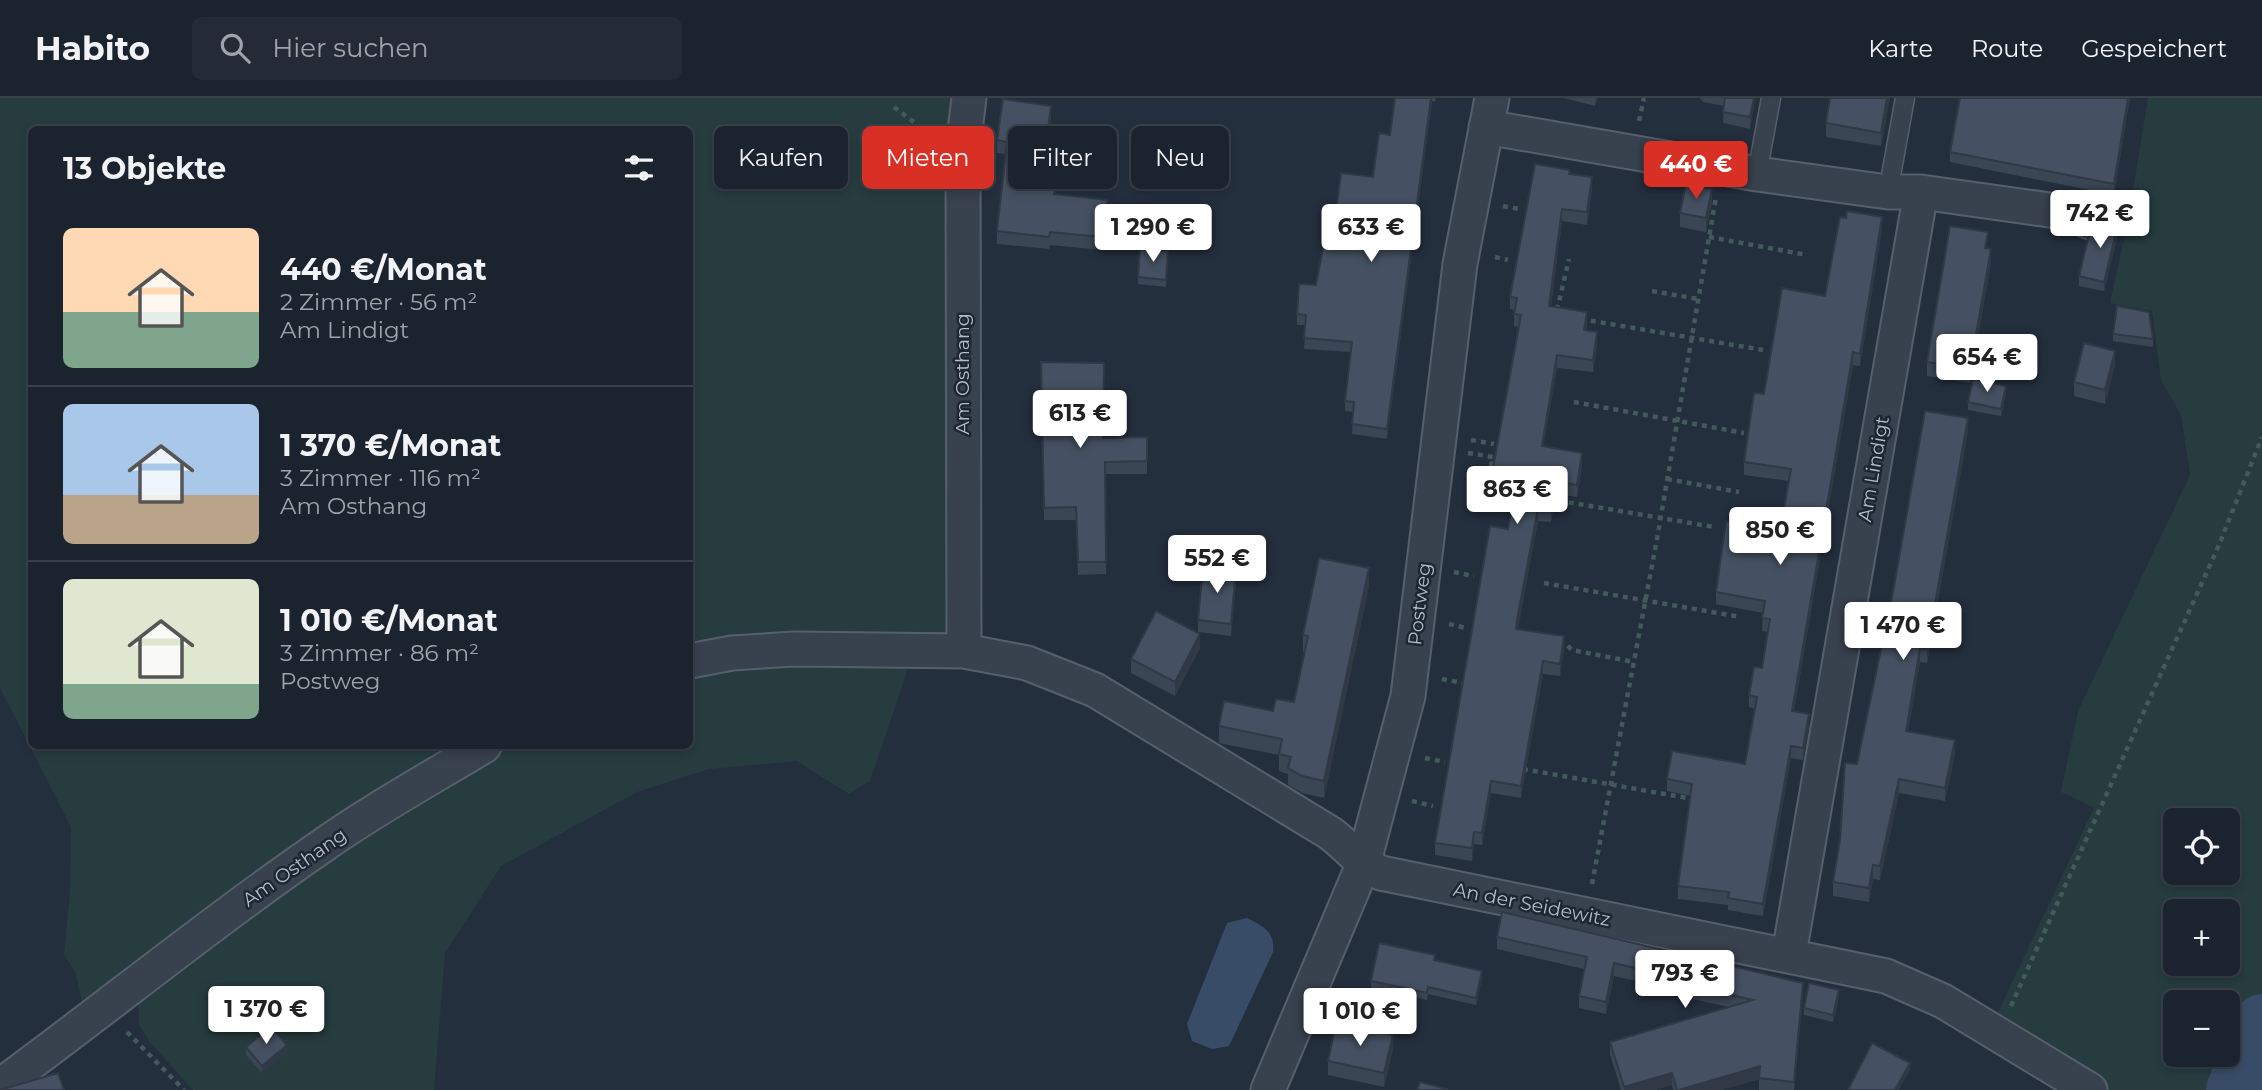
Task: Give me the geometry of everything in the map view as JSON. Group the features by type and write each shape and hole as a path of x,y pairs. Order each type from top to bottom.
{"street":[{"name":"Am Osthang","path":"964,651 962,189 963,147 969,98"},
{"path":"1489,113 1720,168 1888,192 1921,192 2071,213 2090,222"},
{"name":"Postweg","path":"1268,1090 1363,865 1408,696 1460,264 1489,113"},
{"name":"Am Lindigt","path":"1789,954 1921,192"},
{"path":"693,660 732,653 794,649 964,651 1027,663 1096,690 1330,833 1345,844 1363,865"},
{"name":"Am Osthang","path":"0,1087 114,1003 154,968 326,842 479,749"},
{"name":"An der Seidewitz","path":"1363,865 1381,873 1586,916 1789,954 1886,976 1944,1002 2090,1090"}],"lane":[{"path":"1757,174 1771,98"},
{"path":"1888,192 1905,98"}],"path":[{"path":"894,107 919,126"},
{"path":"1586,916 1661,517 1720,168"},
{"path":"1709,237 1807,255"},
{"path":"1556,314 1569,259"},
{"path":"1653,291 1698,299"},
{"path":"1570,317 1763,350"},
{"path":"1574,402 1744,433"},
{"path":"1998,1035 2219,545 2262,437"},
{"path":"1461,439 1494,444"},
{"path":"1460,452 1493,457 1484,500"},
{"path":"1667,480 1739,492"},
{"path":"1486,492 1526,496"},
{"path":"1540,498 1714,527"},
{"path":"1447,571 1474,576"},
{"path":"1544,583 1741,617"},
{"path":"1439,622 1466,628"},
{"path":"1553,641 1565,643 1572,650 1634,662"},
{"path":"1428,676 1479,686"},
{"path":"1518,768 1702,801"},
{"path":"1401,798 1433,806"},
{"path":"114,1003 118,1021 138,1045 184,1090"}],"green space":[{"path":"0,98 958,98 955,126 862,126 862,189 947,189 955,556 954,634 693,654 693,126 28,126 28,743 0,688"},
{"path":"2148,98 2262,98 2262,1022 2234,1090 2107,1090 1993,1023 2094,808 2061,792 2078,711 2190,475 2181,415 2161,380 2152,311 2110,303 2128,221"},
{"path":"911,660 870,781 849,794 797,761 709,769 637,792 501,866 445,953 434,1090 193,1090 149,1041 139,1025 138,999 162,971 495,749 693,749 693,668"},
{"path":"31,749 470,749 89,1011 82,1001 75,972 64,954 70,893 71,827"}],"water":[{"path":"1247,918 1270,934 1273,952 1229,1046 1212,1049 1192,1041 1187,1024 1227,923"},
{"path":"2262,1022 2262,1061 2251,1090 2234,1090"}],"building":[{"path":"1395,98 1431,98 1387,429 1352,424 1354,402 1345,401 1352,342 1304,338 1306,315 1297,314 1299,284 1316,285 1326,233 1333,234 1341,173 1373,177 1379,133 1390,135"},
{"path":"1725,98 1754,98 1750,117 1723,112"},
{"path":"1830,98 1887,98 1881,133 1826,123"},
{"path":"1960,98 2128,98 2114,184 1950,152"},
{"path":"1003,99 1051,106 1048,126 1008,126 1008,189 1055,189 1054,194 1107,200 1103,237 1050,232 1049,237 997,231 1007,142 997,140"},
{"path":"1535,164 1570,170 1569,174 1592,177 1587,212 1562,209 1549,306 1587,312 1584,330 1597,332 1593,360 1557,355 1542,446 1582,453 1577,485 1556,481 1551,510 1538,508 1517,620 1516,629 1564,636 1560,664 1543,661 1521,786 1491,781 1482,833 1474,832 1472,848 1435,843 1490,526 1508,529 1517,478 1492,474 1521,315 1514,314 1517,298 1510,297"},
{"path":"1686,184 1712,189 1706,218 1680,213"},
{"path":"1847,211 1882,217 1860,354 1853,352 1792,711 1809,714 1803,748 1791,746 1763,904 1728,898 1729,892 1678,886 1692,784 1667,779 1672,751 1745,764 1757,697 1749,695 1754,667 1762,668 1770,619 1762,618 1765,601 1716,592 1726,521 1780,531 1791,469 1744,462 1754,393 1764,394 1782,288 1825,296 1840,217 1846,218"},
{"path":"2109,213 2120,216 2104,282 2079,276 2090,231 2101,228"},
{"path":"1950,226 1988,232 1985,248 1991,249 1970,369 1927,362"},
{"path":"1140,249 1168,251 1166,280 1138,277"},
{"path":"2117,306 2149,312 2153,339 2113,334"},
{"path":"2084,343 2115,351 2105,390 2074,382"},
{"path":"1041,362 1104,363 1103,438 1147,437 1147,461 1105,462 1106,562 1078,562 1076,507 1044,508"},
{"path":"1973,379 2006,386 2001,409 1968,402"},
{"path":"1925,411 1968,418 1927,649 1920,648 1906,731 1955,740 1945,788 1899,779 1880,866 1873,865 1869,888 1833,882 1840,840 1845,763 1857,764 1893,592"},
{"path":"1319,558 1369,568 1324,781 1302,776 1288,768 1291,757 1279,754 1282,739 1219,726 1224,701 1273,711 1276,699 1294,702 1308,636 1303,635"},
{"path":"1203,567 1236,569 1231,624 1198,620"},
{"path":"1156,611 1200,634 1175,682 1131,659"},
{"path":"1502,912 1803,983 1794,1082 1759,1078 1760,1066 1679,1090 1672,1073 1624,1087 1610,1042 1753,1000 1669,981 1670,976 1614,963 1606,1002 1579,996 1587,957 1497,937"},
{"path":"1379,943 1435,955 1434,960 1482,971 1476,998 1428,987 1427,993 1371,981"},
{"path":"1809,983 1839,990 1833,1015 1804,1008"},
{"path":"1336,1023 1393,1035 1384,1073 1328,1061"},
{"path":"271,1026 287,1045 262,1066 246,1047"},
{"path":"1872,1043 1910,1063 1895,1090 1848,1090"},
{"path":"58,1073 64,1090 0,1090"},
{"path":"1420,1082 1447,1089 1447,1090 1417,1090"}],"waterway":[{"path":"2234,1090 2262,1022"}]}
